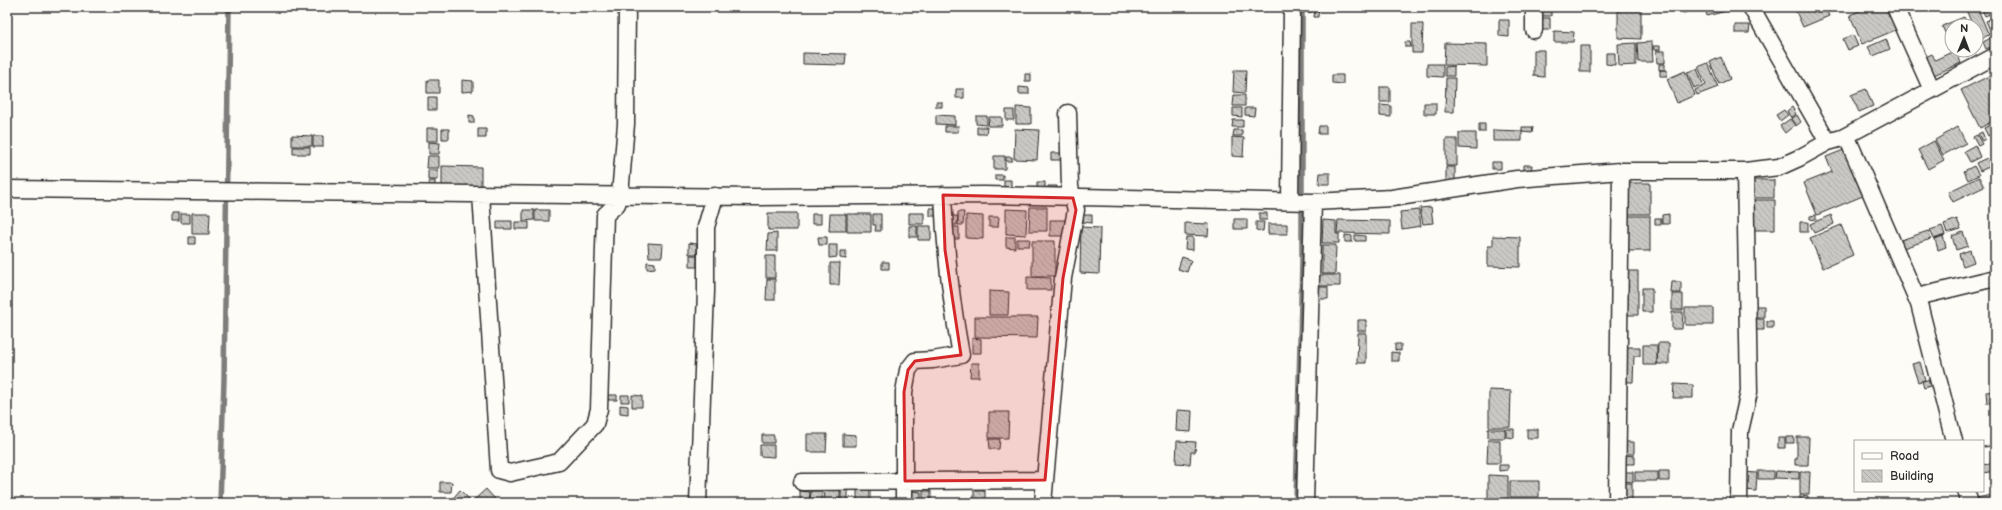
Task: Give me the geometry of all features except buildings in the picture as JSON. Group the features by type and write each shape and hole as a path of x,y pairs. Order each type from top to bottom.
{"street":[{"path":"481,194 499,470 510,473 559,462 595,424 599,410 605,215 617,204 620,196 626,124 627,7"},
{"path":"1290,201 1292,7"},
{"path":"1534,7 1534,30"},
{"path":"1751,7 1835,140 1849,142 1916,298 1954,440"},
{"path":"1895,7 1932,90"},
{"path":"7,189 620,196 943,195 1312,202 1392,198 1517,179 1621,171 1746,171 1779,167 1835,140 1995,56"},
{"path":"1043,503 1063,278 1076,210 1070,187 1068,113"},
{"path":"1617,503 1621,171"},
{"path":"1739,503 1740,432 1749,392 1746,171"},
{"path":"904,503 904,392 908,370 915,362 961,355 945,250 943,195"},
{"path":"698,503 706,291 706,227 715,196"},
{"path":"1305,503 1312,202"},
{"path":"1916,298 1995,278"},
{"path":"1984,456 1995,454"},
{"path":"802,482 1045,480"},
{"path":"1966,492 1970,503"}],"highlighted area":[{"path":"943,195 1073,198 1076,210 1063,278 1045,480 905,481 904,392 908,370 915,361 961,355 945,250"}],"waterway":[{"path":"220,503 224,380 229,7"},
{"path":"1296,503 1302,261 1302,7"}]}
